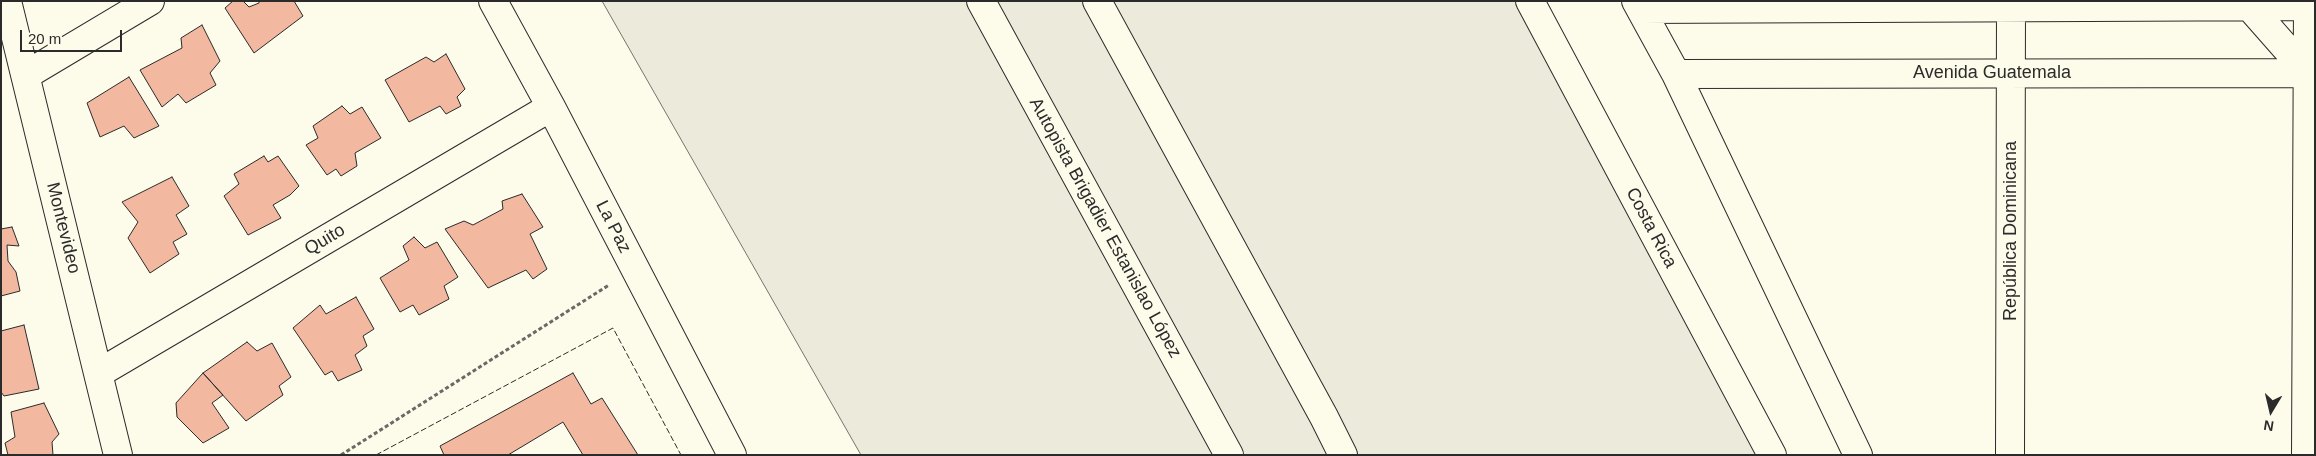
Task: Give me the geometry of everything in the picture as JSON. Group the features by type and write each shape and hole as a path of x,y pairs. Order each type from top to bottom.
{"main road":[{"name":"Montevideo","path":"7,1 118,455"},
{"path":"26,75 150,1"},
{"name":"La Paz","path":"493,1 551,106 732,455"},
{"name":"Autopista Brigadier Estanislao López","path":"981,1 1229,455"},
{"path":"1097,1 1315,399 1342,455"},
{"name":"Costa Rica","path":"1530,1 1772,455"},
{"path":"2249,4 2308,74"},
{"path":"1858,455 1676,74 1638,5 2012,7 2308,4 2310,421 2306,455"},
{"name":"República Dominicana","path":"2010,455 2012,7"},
{"name":"Avenida Guatemala","path":"1676,74 2308,74"},
{"name":"Quito","path":"99,374 551,106"}],"path":[{"path":"341,455 635,269"}],"shaded area":[{"path":"602,1 1530,1 1772,455 861,455"}],"building":[{"path":"233,1 243,1 249,7 259,3 259,1 294,1 303,16 254,53 225,8"},
{"path":"202,25 220,61 210,73 216,85 186,103 178,94 162,107 140,70 182,48 181,38"},
{"path":"446,54 465,89 457,97 461,106 446,114 440,106 409,122 385,80 426,57 434,62"},
{"path":"129,77 159,126 134,138 124,126 100,137 87,103"},
{"path":"342,106 350,114 362,107 381,138 355,153 357,166 341,176 336,169 327,175 306,145 318,138 313,126"},
{"path":"264,156 268,162 278,156 299,186 290,195 273,205 281,218 248,235 224,196 239,184 234,174"},
{"path":"172,177 189,206 176,215 187,234 173,242 179,254 150,273 128,238 138,222 122,202"},
{"path":"522,194 543,227 530,234 547,269 533,279 526,270 488,288 445,229 464,221 473,225 503,209 502,201"},
{"path":"12,227 19,246 7,245 8,261 16,272 20,291 1,296 1,229"},
{"path":"414,237 425,248 437,242 458,277 444,286 449,299 419,315 413,305 400,312 380,278 409,260 403,246"},
{"path":"356,297 374,329 363,336 367,346 355,355 362,370 338,381 332,371 325,375 293,328 320,305 326,314"},
{"path":"24,325 39,389 4,396 1,392 1,331"},
{"path":"247,342 257,351 272,343 291,377 279,386 283,395 246,421 203,373"},
{"path":"203,373 223,395 212,403 229,428 203,443 177,417 176,403"},
{"path":"573,373 591,404 602,398 638,455 583,455 563,422 508,455 444,455 440,446"},
{"path":"44,403 59,434 52,442 53,455 8,455 5,443 15,437 11,412"}],"fence":[{"path":"376,455 613,328 681,455"}]}
